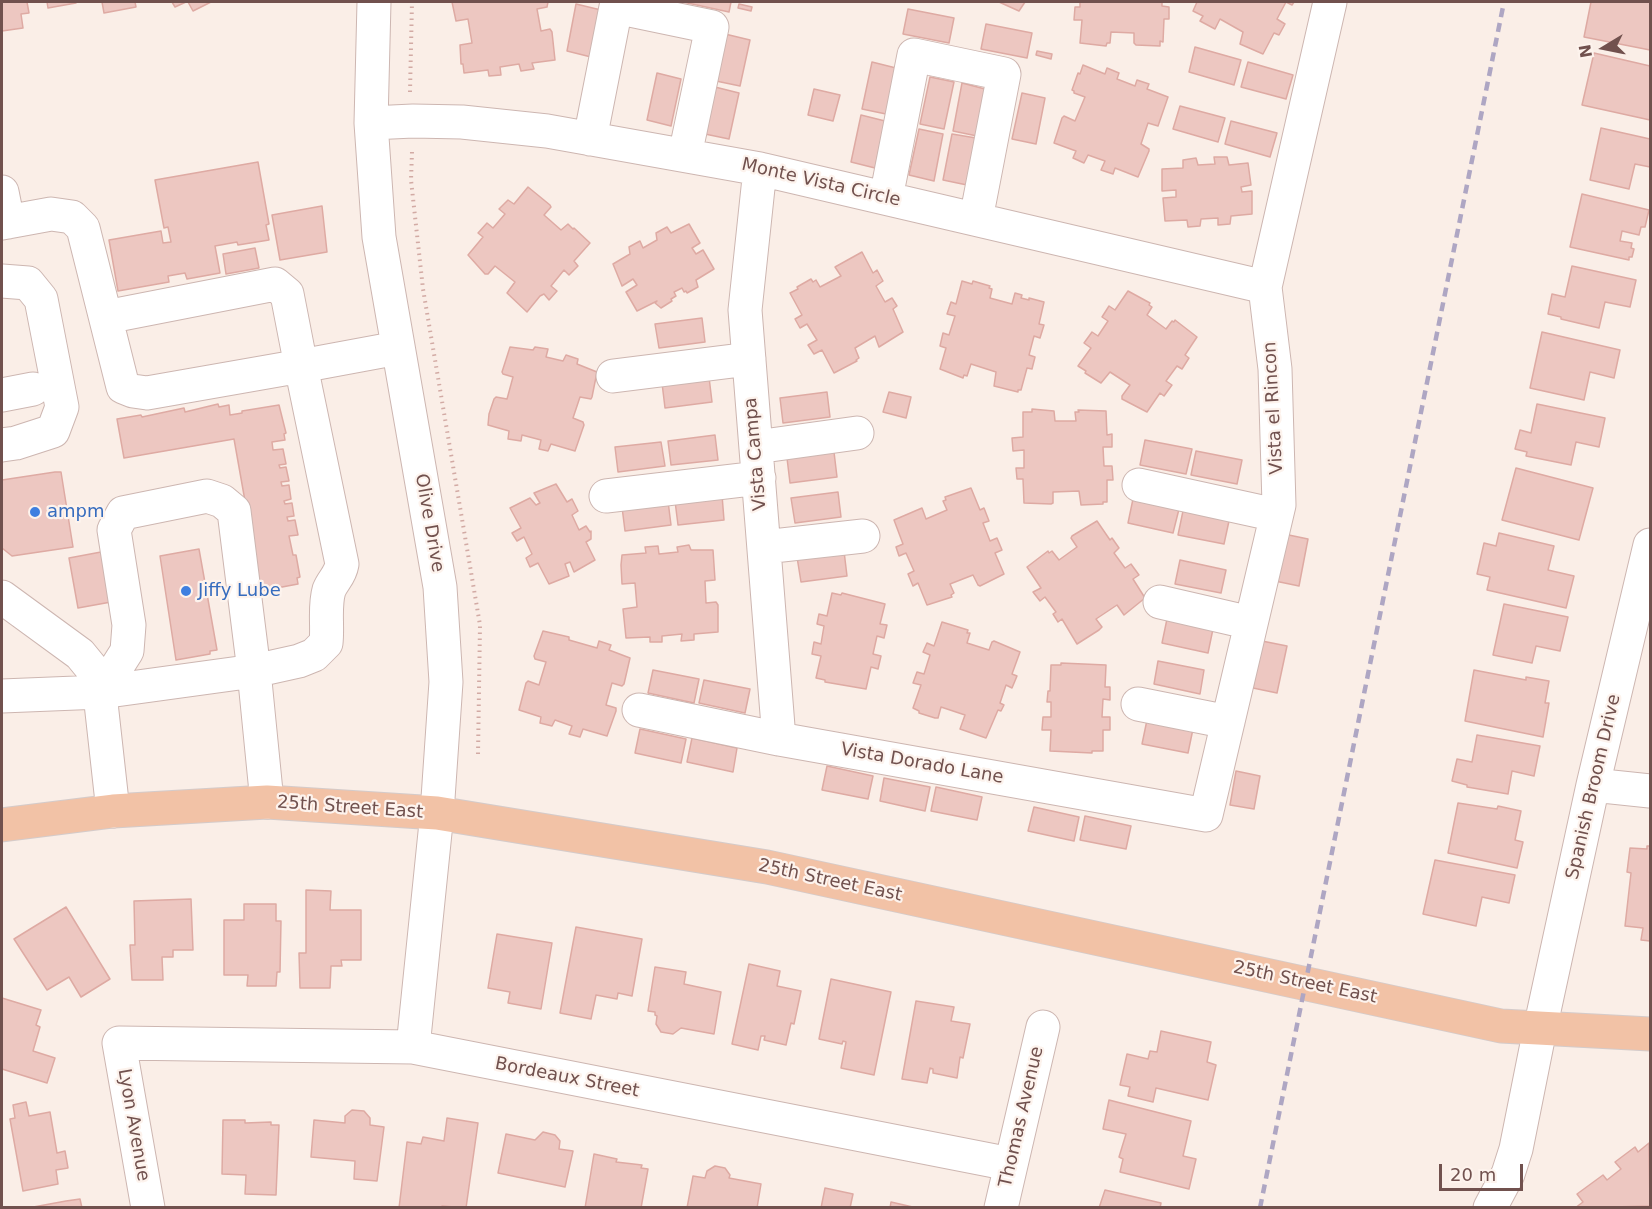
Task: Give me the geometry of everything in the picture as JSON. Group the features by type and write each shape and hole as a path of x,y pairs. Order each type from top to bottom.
{"main road":[{"name":"25th Street East","path":"2,825 113,812 267,802 437,813 767,867 1490,1023 1540,1029 1650,1034"}],"street":[{"name":"Olive Drive","path":"374,2 371,123 379,237 440,587 446,682 437,813 413,1047"},
{"name":"Vista el Rincon","path":"1206,815 1279,505 1275,369 1265,287 1330,2"},
{"path":"591,139 616,7 711,27 685,155"},
{"path":"886,198 914,55 1005,74 976,219"},
{"name":"Monte Vista Circle","path":"371,123 462,122 547,131 685,155 760,169 1265,287"},
{"name":"Vista Campa","path":"760,169 745,310 779,739"},
{"path":"4,212 72,217 83,228 123,387 133,391 147,393 398,348"},
{"path":"2,281 28,283 41,299 62,407 53,431 2,445"},
{"path":"2,696 101,692 254,671 299,661 314,655 326,643 330,588 341,574 342,564 287,294 274,284 106,317"},
{"path":"613,376 749,359"},
{"path":"606,496 757,462 857,433"},
{"path":"1139,485 1276,514"},
{"path":"101,692 127,651 129,625 114,530 123,513 207,496 222,501 234,511 254,671 267,802"},
{"path":"764,546 863,536"},
{"name":"Spanish Broom Drive","path":"1490,1208 1508,1174 1516,1149 1593,785 1650,545"},
{"path":"2,597 80,654 98,675 113,812"},
{"path":"1160,602 1251,623"},
{"path":"1138,704 1227,722"},
{"name":"Vista Dorado Lane","path":"639,710 779,739 1206,815"},
{"path":"1593,785 1650,791"},
{"name":"Thomas Avenue","path":"1001,1208 1043,1027"},
{"name":"Bordeaux Street","path":"119,1043 413,1047 1010,1164"},
{"name":"Lyon Avenue","path":"119,1043 148,1208"}],"path":[{"path":"410,96 412,2"}],"building":[{"path":"2,2 27,2 29,13 21,14 23,28 2,31"},
{"path":"47,2 76,2 76,3 48,8"},
{"path":"102,2 135,2 136,7 104,13"},
{"path":"172,2 186,2 175,7"},
{"path":"188,2 211,2 193,11"},
{"path":"452,2 548,2 547,7 537,9 541,31 550,29 552,32 555,60 532,63 534,69 521,71 519,64 500,67 501,75 489,76 488,70 464,73 460,45 472,43 468,19 456,21"},
{"path":"683,2 731,2 729,12"},
{"path":"999,2 1025,2 1019,11"},
{"path":"1080,2 1162,2 1162,6 1169,7 1169,19 1164,19 1163,42 1160,41 1160,46 1136,45 1134,33 1111,32 1110,43 1106,46 1080,43 1082,20 1074,20 1075,7 1080,7"},
{"path":"1197,2 1286,2 1277,19 1285,24 1279,35 1274,33 1263,54 1240,44 1243,32 1220,19 1215,29 1200,21 1203,16 1193,11"},
{"path":"1591,2 1650,2 1650,50 1584,37"},
{"path":"576,4 601,10 591,57 567,51"},
{"path":"739,4 752,7 751,11 738,8"},
{"path":"908,9 954,18 949,43 903,34"},
{"path":"986,24 1032,33 1027,58 981,49"},
{"path":"725,34 750,40 740,86 716,81"},
{"path":"1195,47 1241,60 1234,85 1189,72"},
{"path":"1037,51 1052,54 1051,59 1036,55"},
{"path":"1594,53 1650,66 1650,120 1582,105"},
{"path":"872,62 896,68 886,114 862,109"},
{"path":"1248,62 1293,75 1286,99 1241,87"},
{"path":"1083,65 1105,74 1107,68 1119,73 1117,79 1135,86 1137,80 1149,84 1147,89 1168,97 1158,126 1148,123 1141,144 1149,151 1138,177 1115,168 1113,174 1101,170 1105,161 1088,155 1084,163 1073,158 1076,151 1054,143 1062,118 1064,116 1075,121 1085,97 1072,90"},
{"path":"657,73 681,79 671,126 647,120"},
{"path":"930,77 954,82 944,129 920,124"},
{"path":"962,83 985,89 977,136 953,131"},
{"path":"715,87 739,93 729,139 705,134"},
{"path":"814,89 840,95 833,121 808,115"},
{"path":"1022,93 1045,98 1036,144 1012,139"},
{"path":"1180,106 1225,118 1218,142 1173,129"},
{"path":"861,115 885,121 875,168 851,162"},
{"path":"1231,121 1277,133 1270,157 1225,144"},
{"path":"1601,128 1650,139 1650,167 1635,164 1629,189 1590,180"},
{"path":"919,129 943,134 934,181 909,175"},
{"path":"952,134 976,138 967,185 943,180"},
{"path":"1214,157 1227,157 1229,165 1248,163 1251,185 1241,187 1242,192 1252,191 1252,214 1231,216 1230,224 1218,225 1218,218 1201,219 1200,226 1188,227 1187,220 1165,221 1163,198 1176,197 1176,190 1162,191 1162,169 1183,168 1183,160 1196,158 1198,165 1215,164"},
{"path":"258,162 269,224 266,225 269,240 215,246 220,273 187,279 185,273 168,276 169,282 118,291 109,240 161,231 163,243 171,242 168,227 164,228 155,180"},
{"path":"528,187 550,205 551,207 544,215 561,230 568,224 590,243 574,261 578,266 569,275 564,270 551,286 557,291 549,300 544,294 540,296 527,312 507,293 515,282 495,266 488,274 485,274 468,255 483,237 478,233 487,223 493,228 505,214 499,209 508,200 514,204"},
{"path":"1582,194 1649,210 1645,227 1641,227 1639,235 1622,231 1620,241 1632,243 1631,248 1634,249 1629,260 1570,247"},
{"path":"322,206 327,252 280,260 272,215"},
{"path":"689,224 700,243 692,248 696,254 703,250 714,269 696,280 698,287 687,293 682,288 674,292 676,296 671,299 672,301 661,308 655,303 657,301 637,311 626,292 637,285 633,279 622,286 613,264 630,254 629,247 640,241 643,248 657,240 656,233 667,227 671,233"},
{"path":"255,248 259,268 226,274 223,254"},
{"path":"862,252 873,273 877,270 883,281 876,286 885,302 892,298 897,306 893,309 903,332 879,347 875,336 855,348 859,358 857,361 834,373 822,350 814,354 808,345 817,340 807,324 800,328 795,319 802,315 790,293 811,279 813,282 816,280 820,287 841,276 835,267"},
{"path":"1572,266 1636,280 1630,307 1605,302 1599,328 1548,314 1552,294 1565,297"},
{"path":"962,281 972,284 973,281 990,286 989,288 992,289 990,298 1012,304 1015,293 1022,295 1021,298 1044,302 1039,324 1044,325 1040,338 1034,336 1029,355 1035,357 1032,369 1027,368 1021,390 1018,392 994,386 996,372 971,364 967,376 964,375 963,378 940,369 946,348 940,346 943,333 949,335 955,316 947,314 951,302 956,304"},
{"path":"1128,291 1150,303 1152,307 1147,315 1166,329 1175,320 1197,337 1185,355 1189,358 1182,369 1177,366 1166,381 1172,385 1164,396 1160,393 1147,412 1122,399 1130,385 1110,372 1101,383 1078,366 1091,348 1084,343 1092,332 1098,336 1108,321 1102,317 1109,306 1115,310"},
{"path":"702,318 705,342 659,348 655,324"},
{"path":"1542,332 1620,350 1614,378 1590,372 1584,400 1530,388"},
{"path":"510,347 548,349 546,357 563,361 566,355 578,359 577,364 597,372 591,399 580,397 573,418 583,422 584,425 575,451 551,444 548,451 539,449 541,440 522,435 521,441 508,439 509,431 488,425 494,399 496,397 507,399 513,377 502,372"},
{"path":"709,377 712,402 665,408 662,383"},
{"path":"827,392 830,417 783,423 780,398"},
{"path":"889,392 911,397 906,418 883,412"},
{"path":"218,404 219,407 229,405 230,415 279,405 286,433 284,434 285,440 272,442 273,450 283,449 286,464 279,465 280,468 286,467 289,481 281,482 282,486 289,485 291,499 284,501 285,504 292,503 294,516 287,517 288,521 295,520 298,535 289,536 293,555 296,555 300,577 297,578 298,584 261,591 234,439 124,458 117,419 141,415 142,417 184,408 185,412"},
{"path":"1537,404 1605,418 1599,447 1576,442 1571,465 1526,456 1527,452 1515,449 1520,430 1531,433"},
{"path":"1032,409 1054,411 1055,421 1076,421 1075,412 1079,412 1078,410 1106,411 1107,435 1112,434 1112,447 1103,447 1104,466 1112,466 1113,480 1107,480 1107,502 1081,505 1079,491 1053,492 1053,503 1051,504 1024,503 1023,479 1017,479 1016,468 1024,468 1024,450 1013,451 1012,438 1023,437 1023,412 1032,412"},
{"path":"715,435 718,460 671,465 668,441"},
{"path":"1145,440 1192,449 1186,474 1140,465"},
{"path":"661,442 665,466 618,472 615,447"},
{"path":"1196,451 1242,460 1237,484 1191,475"},
{"path":"834,452 837,477 790,483 787,458"},
{"path":"1516,468 1593,488 1579,540 1502,520"},
{"name":"ampm","path":"61,472 73,547 12,556 2,548 2,480"},
{"path":"556,484 567,502 572,499 578,511 572,515 579,530 586,526 591,531 591,539 586,542 595,560 574,572 570,562 565,564 569,576 549,584 538,563 530,567 526,558 532,554 524,537 517,541 512,533 521,528 510,508 530,498 536,505 540,503 534,493"},
{"path":"971,488 980,510 984,508 989,521 983,523 990,541 997,538 1002,550 995,553 1004,574 980,586 973,575 950,584 954,593 952,597 927,605 918,583 913,586 908,574 914,571 906,553 899,556 896,547 903,544 894,520 922,508 926,519 947,510 943,501 946,500 945,497"},
{"path":"838,492 841,517 795,523 791,498"},
{"path":"722,495 724,520 678,525 675,501"},
{"path":"1133,499 1179,509 1173,533 1128,523"},
{"path":"668,501 671,525 625,531 622,507"},
{"path":"1183,511 1229,521 1224,544 1178,535"},
{"path":"1097,521 1110,540 1112,538 1119,548 1114,553 1125,568 1131,564 1139,575 1133,579 1145,598 1124,615 1117,605 1096,619 1102,627 1077,644 1062,619 1058,622 1053,614 1056,612 1045,597 1040,601 1033,592 1041,588 1027,567 1048,551 1049,553 1052,551 1059,560 1077,547 1072,536"},
{"path":"1499,533 1554,546 1548,570 1574,576 1566,608 1487,590 1490,577 1477,574 1484,543 1496,546"},
{"path":"1284,534 1308,539 1299,586 1275,581"},
{"path":"689,545 691,550 713,550 715,580 705,581 706,603 716,602 718,605 718,632 694,634 694,640 681,641 682,634 662,636 662,642 650,642 650,637 626,638 623,609 637,607 635,583 622,584 622,555 646,553 645,547 658,546 659,554 678,552 677,547"},
{"name":"Jiffy Lube","path":"199,549 217,650 210,651 210,654 176,660 160,556"},
{"path":"844,551 847,576 801,582 797,557"},
{"path":"101,552 111,602 78,608 69,558"},
{"path":"1180,560 1226,570 1221,593 1175,584"},
{"path":"832,593 841,595 842,593 885,604 880,624 887,625 884,638 877,636 873,654 881,656 878,669 871,667 866,689 825,682 825,680 816,678 821,656 812,654 814,642 821,644 824,626 817,624 819,614 827,616"},
{"path":"1504,604 1568,617 1560,651 1536,646 1532,663 1493,655"},
{"path":"1167,619 1213,629 1208,653 1162,643"},
{"path":"942,622 968,630 967,633 970,633 967,643 989,650 994,641 1020,652 1012,674 1017,676 1012,688 1006,685 1000,703 1004,705 1001,711 998,710 986,738 960,729 965,715 941,707 938,718 935,718 919,713 913,708 921,685 913,683 917,672 924,674 930,655 923,652 927,643 934,646"},
{"path":"543,631 569,637 569,640 597,648 599,641 611,645 609,650 630,658 624,684 622,686 612,683 606,705 616,708 616,711 607,736 583,729 580,737 569,734 572,726 555,720 552,726 540,723 541,717 519,710 526,683 528,681 539,685 546,662 535,659 534,656"},
{"path":"1262,641 1287,646 1277,693 1253,688"},
{"path":"1158,661 1204,670 1200,694 1154,684"},
{"path":"1061,663 1106,665 1105,687 1110,687 1110,700 1103,699 1102,717 1110,717 1110,730 1103,730 1103,751 1092,751 1092,753 1050,751 1051,730 1042,730 1043,717 1051,717 1051,702 1047,702 1048,691 1050,691 1051,665 1061,665"},
{"path":"653,670 699,679 694,703 648,693"},
{"path":"1474,670 1526,680 1526,677 1549,681 1545,703 1549,703 1543,737 1465,721"},
{"path":"704,680 750,689 745,713 699,703"},
{"path":"1147,720 1193,729 1188,753 1142,744"},
{"path":"640,729 686,739 681,763 635,753"},
{"path":"1477,735 1540,746 1534,776 1512,771 1508,794 1467,787 1467,785 1452,781 1457,759 1472,762"},
{"path":"692,738 737,748 733,772 687,762"},
{"path":"827,766 873,776 868,799 822,790"},
{"path":"1236,771 1260,776 1254,809 1230,805"},
{"path":"884,778 930,787 925,811 880,801"},
{"path":"936,787 982,797 977,820 931,811"},
{"path":"1458,803 1497,809 1498,806 1521,811 1515,840 1523,842 1517,868 1448,853"},
{"path":"1034,807 1079,817 1074,841 1028,831"},
{"path":"1085,816 1131,826 1126,849 1080,840"},
{"path":"1647,846 1650,846 1650,941 1641,940 1643,928 1625,926 1631,873 1627,872 1630,848 1647,849"},
{"path":"1435,860 1515,875 1509,903 1482,897 1476,926 1423,914"},
{"path":"306,890 331,891 330,910 361,910 361,960 341,960 342,966 331,966 330,988 300,988 299,953 306,953"},
{"path":"191,899 193,950 173,950 173,957 162,957 163,980 132,980 130,945 135,945 134,901"},
{"path":"244,904 276,904 276,921 281,921 280,972 277,972 276,986 247,986 248,975 224,975 224,920 244,920"},
{"path":"66,907 110,979 81,997 69,977 47,990 14,939"},
{"path":"576,927 642,939 632,996 618,993 617,999 596,995 591,1019 560,1013"},
{"path":"497,934 552,943 541,1009 508,1003 510,992 488,988"},
{"path":"749,964 780,971 777,986 801,991 794,1024 791,1023 786,1045 764,1040 765,1036 761,1036 758,1050 732,1044"},
{"path":"655,967 686,972 684,984 721,992 714,1034 681,1028 673,1034 661,1032 656,1024 655,1012 648,1011"},
{"path":"831,979 891,992 874,1075 841,1068 846,1042 843,1041 842,1044 819,1039"},
{"path":"2,998 41,1010 36,1025 40,1027 33,1051 55,1058 47,1083 2,1069"},
{"path":"916,1001 954,1007 951,1021 970,1024 963,1058 960,1057 957,1078 933,1073 933,1069 930,1068 927,1083 902,1079"},
{"path":"1161,1031 1211,1042 1207,1062 1216,1065 1208,1100 1156,1088 1153,1102 1128,1096 1130,1087 1120,1085 1127,1054 1148,1059 1150,1051 1157,1052"},
{"path":"1109,1100 1191,1121 1183,1156 1196,1159 1189,1189 1120,1172 1123,1159 1119,1157 1126,1134 1103,1129"},
{"path":"26,1102 29,1116 50,1112 57,1153 65,1151 68,1168 56,1170 58,1184 23,1191 10,1119 15,1118 13,1105"},
{"path":"352,1110 364,1111 370,1118 370,1125 384,1127 377,1181 354,1179 355,1161 311,1157 314,1120 345,1123 345,1116"},
{"path":"447,1118 478,1123 466,1208 442,1206 442,1208 399,1208 407,1142 421,1144 423,1137 444,1141"},
{"path":"223,1120 245,1120 245,1123 271,1122 271,1125 279,1125 276,1195 245,1194 246,1175 222,1174"},
{"path":"543,1132 555,1135 560,1141 559,1149 573,1151 565,1187 498,1173 506,1134 535,1140"},
{"path":"1649,1143 1650,1206 1575,1208 1583,1202 1577,1194 1603,1175 1607,1180 1621,1169 1615,1162 1635,1147 1638,1152"},
{"path":"594,1154 617,1159 616,1162 642,1165 641,1168 648,1169 641,1208 585,1208"},
{"path":"715,1166 725,1168 730,1175 729,1178 761,1184 757,1208 687,1208 693,1176 705,1178 707,1171"},
{"path":"825,1188 853,1194 850,1208 821,1208"},
{"path":"1105,1190 1161,1203 1160,1208 1099,1208"},
{"path":"80,1199 82,1208 28,1208 66,1201"},
{"path":"891,1202 917,1208 890,1208"}],"railway":[{"path":"1260,1208 1504,2"}],"place":[{"name":"ampm","path":"35,512"},
{"name":"Jiffy Lube","path":"186,591"}]}
